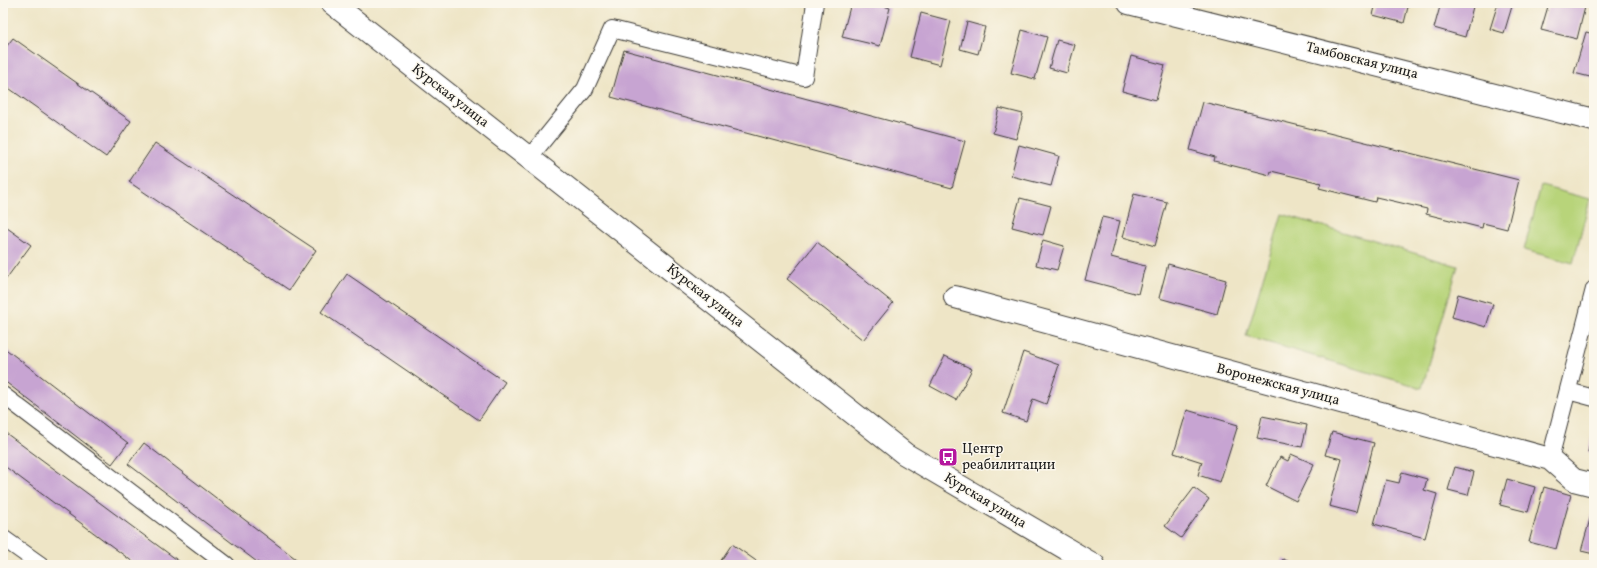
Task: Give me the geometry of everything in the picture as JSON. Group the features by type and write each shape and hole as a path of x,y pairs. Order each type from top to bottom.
{"street":[{"name":"Курская улица","path":"332,3 905,454 1094,565"},
{"name":"Тамбовская улица","path":"1129,3 1594,120"},
{"name":"Воронежская улица","path":"955,297 1550,459 1574,480 1594,485"}],"lane":[{"path":"529,158 585,89 612,29 804,77 815,3"},
{"path":"1550,459 1593,298"},
{"path":"1568,391 1594,398"},
{"path":"3,394 227,565"},
{"path":"3,538 41,565"}],"green space":[{"path":"1541,186 1590,199 1573,263 1524,250"},
{"path":"1282,214 1458,266 1422,388 1246,336"}],"building":[{"path":"851,3 873,3 890,8 880,46 842,37"},
{"path":"1376,3 1409,3 1404,23 1373,15"},
{"path":"1441,3 1474,3 1465,37 1434,28"},
{"path":"1498,3 1513,3 1504,33 1490,29"},
{"path":"1549,3 1586,3 1577,39 1541,30"},
{"path":"921,13 951,21 940,65 910,57"},
{"path":"967,22 985,27 978,54 960,49"},
{"path":"1022,30 1047,37 1035,79 1011,73"},
{"path":"1586,32 1594,34 1594,78 1574,73"},
{"path":"13,38 131,121 106,157 3,84 3,51"},
{"path":"1057,40 1075,45 1067,73 1049,68"},
{"path":"624,50 965,141 952,188 611,97"},
{"path":"1131,56 1165,65 1156,100 1122,91"},
{"path":"1203,102 1519,180 1507,229 1483,223 1482,228 1426,214 1427,209 1376,197 1375,202 1319,188 1321,183 1271,171 1270,175 1214,161 1215,157 1190,150"},
{"path":"999,108 1023,114 1016,139 993,133"},
{"path":"155,143 316,250 289,290 129,182"},
{"path":"1019,145 1059,156 1051,186 1011,176"},
{"path":"1134,194 1167,202 1155,246 1123,237"},
{"path":"1020,198 1051,206 1043,235 1012,227"},
{"path":"1102,217 1120,221 1111,257 1145,266 1138,294 1085,280"},
{"path":"3,225 31,245 6,279 3,276"},
{"path":"1043,240 1064,246 1057,270 1036,265"},
{"path":"817,242 893,303 863,340 787,279"},
{"path":"1168,264 1226,280 1217,314 1159,298"},
{"path":"347,274 505,382 479,420 321,312"},
{"path":"1458,294 1493,304 1486,327 1452,317"},
{"path":"3,347 128,443 112,464 3,380"},
{"path":"1023,352 1059,365 1046,404 1033,399 1026,421 1003,413"},
{"path":"945,356 972,369 956,400 930,386"},
{"path":"1187,410 1238,425 1220,482 1198,475 1202,462 1174,453"},
{"path":"1262,416 1307,425 1302,447 1257,438"},
{"path":"3,431 184,565 137,565 3,465"},
{"path":"1593,431 1594,432 1594,453 1588,452"},
{"path":"1332,432 1374,443 1356,513 1329,506 1342,459 1325,455"},
{"path":"144,443 304,565 261,565 128,464"},
{"path":"1291,454 1314,464 1296,501 1266,486 1280,457 1288,461"},
{"path":"1455,467 1474,472 1468,495 1448,490"},
{"path":"1402,472 1427,479 1424,490 1437,494 1425,538 1374,524 1386,480 1399,483"},
{"path":"1507,479 1535,487 1528,512 1500,505"},
{"path":"1544,487 1571,495 1556,549 1529,542"},
{"path":"1194,488 1209,499 1181,538 1165,526"},
{"path":"1594,505 1594,554 1581,551"},
{"path":"732,544 762,565 718,565"},
{"path":"1283,559 1296,565 1280,565"}],"place":[{"name":"Центр реабилитации","path":"948,457"}]}
